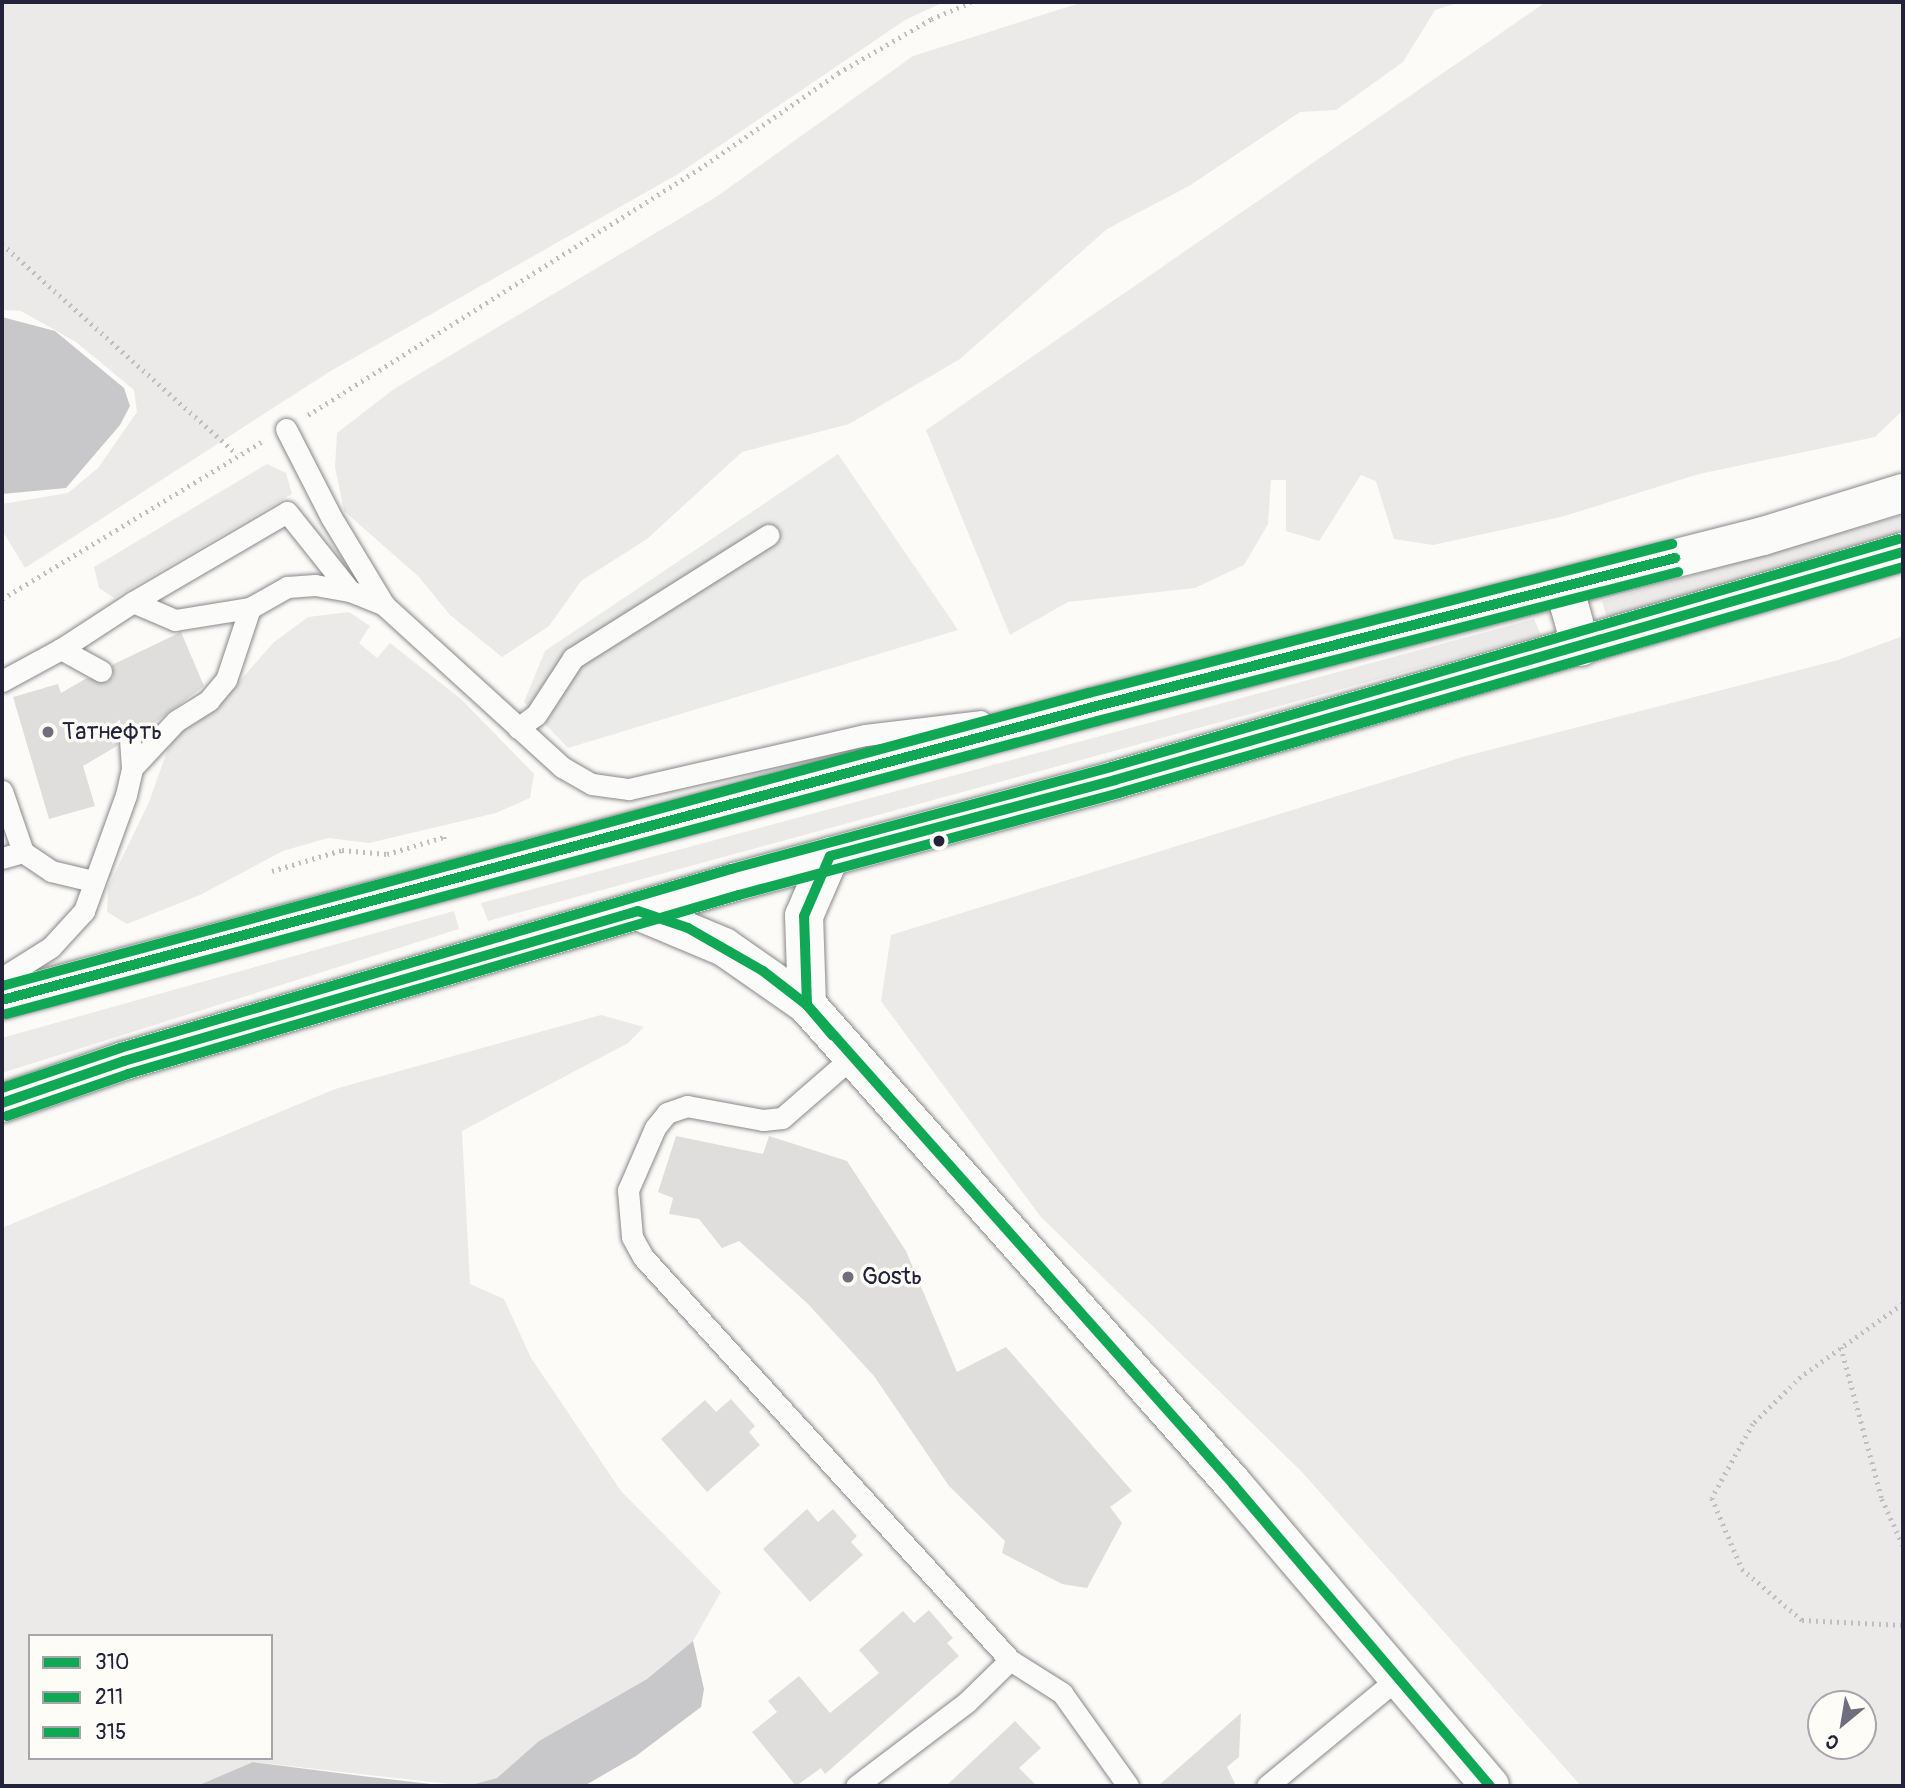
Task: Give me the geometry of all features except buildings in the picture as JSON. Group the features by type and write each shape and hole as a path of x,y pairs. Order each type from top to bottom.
{"main road":[{"path":"2,1000 1094,707 1763,536 1903,493"},
{"path":"2,1103 137,1057 638,911 1581,647 1903,552"},
{"path":"1564,587 1581,647"},
{"path":"807,1004 804,916 830,856"},
{"path":"638,911 724,947 807,1004 851,1058 1224,1474 1490,1786"}],"lane":[{"path":"286,429 331,517 384,605 562,767 592,784 629,789 865,736 1094,707"},
{"path":"2,681 61,649 133,601 288,512 349,591"},
{"path":"518,728 536,715 573,658 768,535"},
{"path":"133,601 175,620 250,608 287,587 314,585 349,591 384,605"},
{"path":"132,768 176,721 209,700 226,680 250,608"},
{"path":"61,649 101,671"},
{"path":"2,978 51,947 83,911 132,768 131,739"},
{"path":"2,791 23,852 51,871 93,881"},
{"path":"2,858 23,852"},
{"path":"851,1058 782,1118 763,1120 687,1106 667,1113 655,1128 628,1190 632,1237 643,1258 1010,1660 1062,1693 1128,1786"},
{"path":"856,1786 967,1702 1010,1660"},
{"path":"1267,1786 1399,1677"}],"path":[{"path":"2,599 237,454 286,429 699,169 838,74 931,19 971,2"},
{"path":"2,244 237,454"},
{"path":"1903,1304 1841,1347 1753,1424 1712,1498 1742,1569 1802,1620 1903,1625"},
{"path":"1841,1347 1882,1499 1903,1545"}],"shaded area":[{"path":"2,2 944,2 905,20 678,174 329,372 25,568 2,530 2,504 68,493 98,468 137,412 134,390 76,342 21,311 2,310"},
{"path":"1083,2 1461,2 1435,10 1403,62 1336,110 1300,112 1189,186 1107,229 960,359 849,424 742,452 647,539 581,581 549,626 502,657 450,615 419,577 344,511 335,467 337,433 394,389 716,197 913,56"},
{"path":"1546,2 1903,2 1903,410 1875,437 1699,474 1561,517 1433,545 1394,539 1376,481 1361,475 1319,541 1286,531 1286,480 1271,480 1268,524 1244,565 1195,588 1068,602 1010,635 926,430"},
{"path":"2,317 55,331 124,388 130,406 120,425 66,488 2,494"},
{"path":"838,454 958,630 568,748 524,702 545,651"},
{"path":"267,464 286,473 292,494 114,598 99,588 94,567"},
{"path":"1903,515 1903,532 1607,618 1602,601"},
{"path":"349,612 370,626 359,643 377,658 390,643 461,699 534,774 530,798 496,813 369,843 328,838 283,851 200,895 127,924 107,912 108,887 149,802 167,751 184,725 223,700 273,643 308,617"},
{"path":"1534,619 1541,635 488,921 481,903"},
{"path":"1903,636 1903,1786 1581,1786 1301,1471 1040,1216 881,1001 891,935 1466,756 1838,660"},
{"path":"454,911 459,929 2,1073 2,1038"},
{"path":"601,1015 644,1027 628,1043 462,1131 470,1284 504,1299 531,1358 621,1491 721,1592 693,1641 647,1679 539,1741 497,1778 467,1786 253,1762 197,1786 2,1786 2,1228 335,1089"},
{"path":"693,1641 704,1689 701,1707 636,1756 584,1786 467,1786 497,1778 539,1741 647,1679"},
{"path":"253,1762 362,1776 448,1786 197,1786"}],"transit line":[{"name":"315","path":"2,1088 120,1048 731,869 1111,767 1899,539"},
{"name":"315","path":"2,986 1089,693 1672,544"},
{"name":"310","path":"1490,1786 1234,1485 807,1005 804,916 830,856 1115,780 1903,552"},
{"name":"310","path":"2,1000 1093,707 1675,558"},
{"name":"211","path":"7,1116 128,1074 739,895 1119,793 1903,567"},
{"name":"211","path":"6,1014 1097,721 1678,572"},
{"name":"310","path":"2,1103 124,1061 638,911 688,928 763,971 807,1005 833,1036"}],"place":[{"name":"Татнефть","path":"48,732"},
{"name":"Gostь","path":"848,1277"}]}
